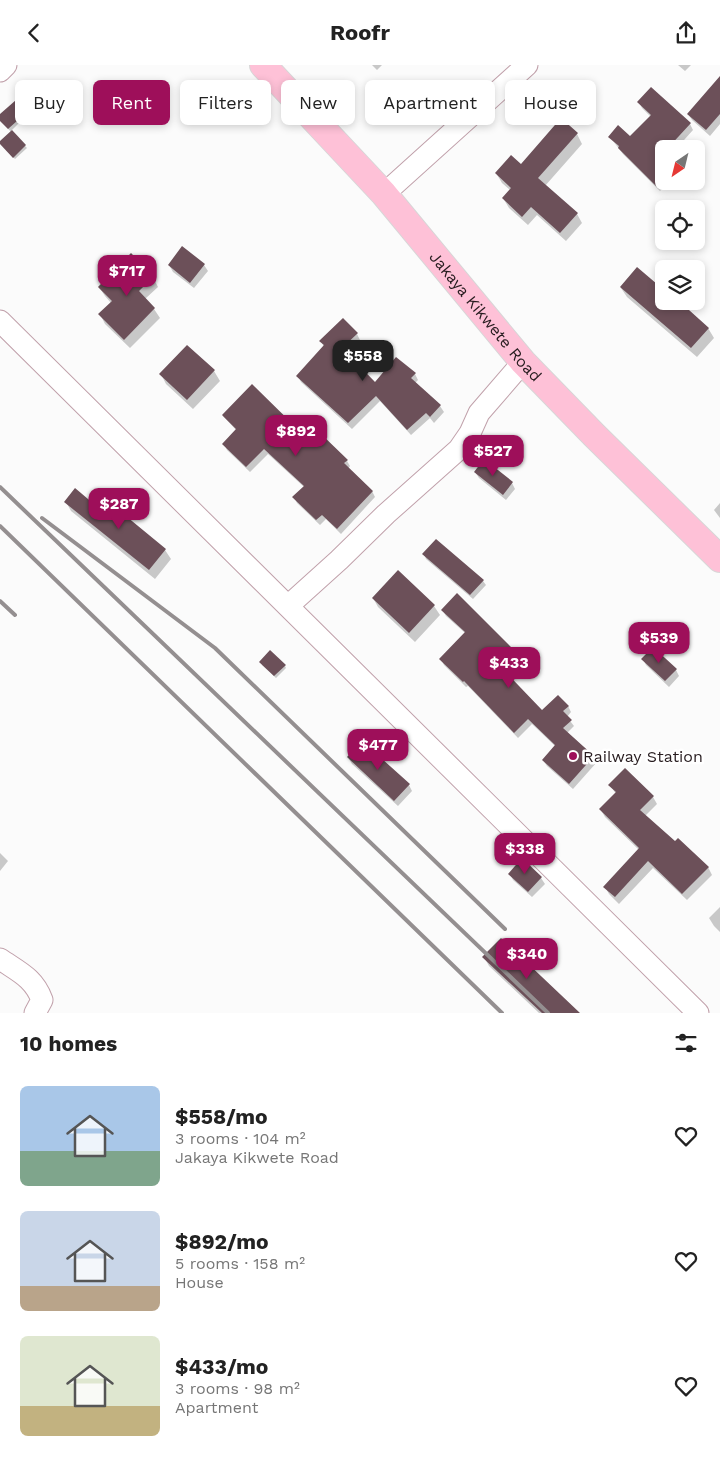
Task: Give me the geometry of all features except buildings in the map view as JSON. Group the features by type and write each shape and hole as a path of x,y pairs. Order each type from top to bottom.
{"main road":[{"name":"Jakaya Kikwete Road","path":"262,65 384,194 523,362 720,559"}],"street":[{"path":"0,71 6,65"},
{"path":"384,194 527,65"},
{"path":"0,321 698,1013"},
{"path":"288,606 459,449 470,433 479,413 523,362"},
{"path":"0,959 27,977 37,987 42,1000 35,1013"}],"railway":[{"path":"0,487 548,1013"},
{"path":"42,518 215,648 505,929"},
{"path":"0,526 502,1013"},
{"path":"0,601 15,615"}],"place":[{"name":"Railway Station","path":"573,756"}]}
